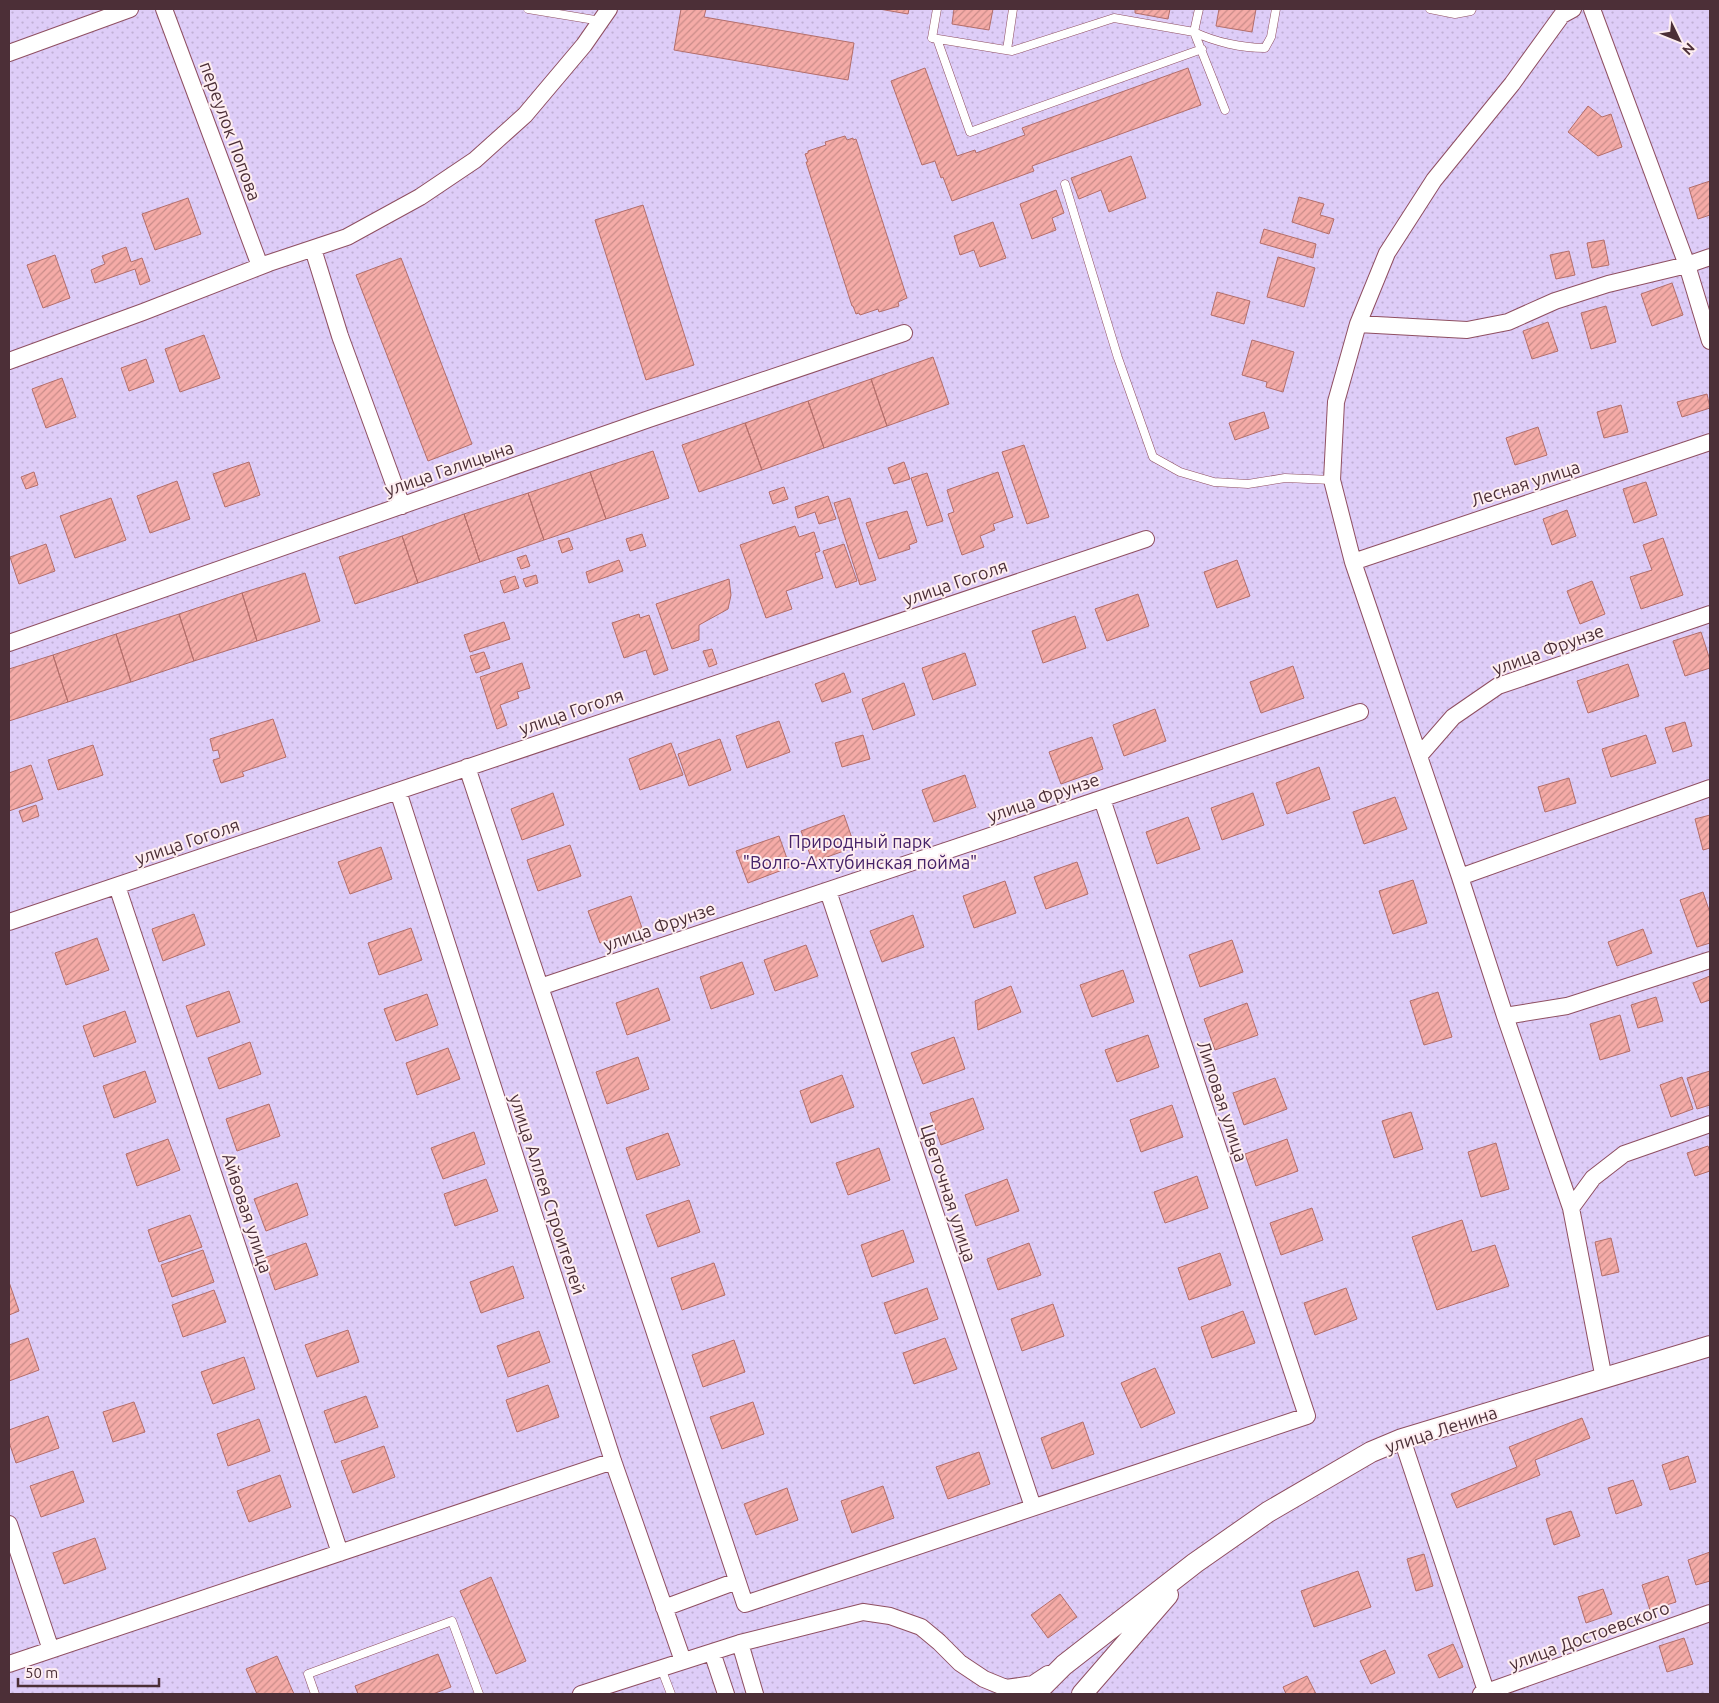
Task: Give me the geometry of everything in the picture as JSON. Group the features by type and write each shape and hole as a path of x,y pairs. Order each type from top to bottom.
{"street":[{"path":"9,53 130,9"},
{"name":"переулок Попова","path":"164,9 260,266"},
{"path":"1592,9 1687,265 1710,341"},
{"path":"1566,11 1512,84 1434,180 1387,253 1358,324 1336,402 1332,480 1353,562 1571,1208 1604,1379"},
{"path":"9,361 260,266 347,237 420,197 475,160 525,116 584,45 605,15"},
{"path":"313,248 340,336 402,506"},
{"path":"1358,324 1467,330 1508,322 1555,301 1608,284 1687,265 1710,257"},
{"name":"улица Галицына","path":"9,643 904,333"},
{"name":"Лесная улица","path":"1353,562 1710,442"},
{"name":"улица Гоголя","path":"9,922 1146,539"},
{"name":"улица Фрунзе","path":"1419,756 1453,717 1498,686 1710,614"},
{"name":"улица Фрунзе","path":"540,987 1360,712"},
{"path":"467,768 745,1604 1033,1508"},
{"path":"1460,877 1710,788"},
{"name":"улица Аллея Строителей","path":"398,791 613,1461 682,1661"},
{"name":"Липовая улица","path":"1033,1508 1307,1416 1102,799"},
{"name":"Айвовая улица","path":"117,886 340,1553"},
{"name":"Цветочная улица","path":"828,890 1033,1508"},
{"path":"1505,1016 1567,1006 1710,960"},
{"path":"1571,1208 1593,1178 1624,1154 1710,1124"},
{"name":"улица Ленина","path":"1195,1563 1268,1512 1371,1452 1402,1440 1710,1346"},
{"path":"1402,1440 1485,1694"},
{"path":"9,1664 613,1461"},
{"path":"9,1524 51,1650"},
{"path":"581,1694 740,1643 863,1612 890,1616 920,1627 939,1642 960,1663 984,1679 1006,1688 1033,1684 1064,1665 1195,1563"},
{"path":"1082,1694 1195,1563"},
{"path":"664,1608 737,1581"},
{"name":"улица Достоевского","path":"1485,1694 1710,1613"},
{"path":"740,1643 756,1694"},
{"path":"712,1652 726,1694"},
{"path":"1035,1694 1064,1665"}],"lane":[{"path":"528,9 605,15"},
{"path":"937,9 932,38 1012,51 1114,18 1194,32 1207,38 1255,48 1265,48 1271,37 1276,9"},
{"path":"1006,50 1013,9"},
{"path":"1114,18 1116,9"},
{"path":"1198,9 1194,32 1202,48 1225,110"},
{"path":"1430,9 1455,14 1472,9"},
{"path":"937,39 970,132 1202,48"},
{"path":"1064,184 1118,358 1154,457 1180,472 1214,482 1248,484 1285,478 1332,480"},
{"path":"315,1694 308,1674 452,1621 479,1694"},
{"path":"662,1668 671,1694"}],"green space":[{"name":"Природный парк \"Волго-Ахтубинская пойма\"","path":"9,9 1710,9 1710,1694 9,1694"}],"building":[{"path":"681,9 706,9 704,17 854,43 848,80 674,50"},
{"path":"879,9 909,9 908,14"},
{"path":"954,9 993,9 989,30 952,24"},
{"path":"1135,9 1170,9 1168,19 1135,13"},
{"path":"1219,9 1256,9 1252,32 1216,26"},
{"path":"925,68 957,156 975,150 976,153 1025,135 1022,128 1188,68 1201,105 1032,166 1034,171 952,201 935,161 922,165 891,81"},
{"path":"1588,106 1602,117 1611,114 1622,147 1598,156 1568,132"},
{"path":"845,136 847,140 856,139 907,298 898,302 899,306 879,312 878,309 860,315 859,313 856,314 852,306 805,154 808,151 826,145 825,142"},
{"path":"1131,156 1146,198 1109,212 1101,190 1079,199 1071,178"},
{"path":"1710,181 1710,215 1698,219 1689,188"},
{"path":"1056,190 1064,213 1052,218 1056,230 1032,239 1020,204"},
{"path":"1299,197 1324,204 1320,215 1334,219 1329,234 1292,222"},
{"path":"188,198 201,234 155,250 142,214"},
{"path":"643,205 694,365 646,380 595,220"},
{"path":"993,222 1006,258 980,267 974,250 960,255 954,236"},
{"path":"1264,229 1316,244 1313,258 1260,243"},
{"path":"1604,240 1609,265 1592,268 1587,243"},
{"path":"126,247 131,262 142,258 150,281 140,285 135,269 95,283 91,270 105,264 102,256"},
{"path":"1569,251 1575,275 1556,279 1550,255"},
{"path":"55,255 70,298 43,308 27,265"},
{"path":"1278,257 1315,268 1304,307 1267,297"},
{"path":"401,258 472,444 428,461 356,275"},
{"path":"1672,283 1683,315 1652,326 1641,294"},
{"path":"1217,292 1250,301 1244,324 1211,315"},
{"path":"1606,306 1616,342 1591,349 1581,313"},
{"path":"1548,322 1558,351 1532,359 1523,331"},
{"path":"204,335 220,378 180,392 165,349"},
{"path":"1252,340 1294,352 1283,392 1266,387 1267,382 1242,375"},
{"path":"933,357 949,404 887,426 871,379"},
{"path":"146,359 154,382 129,391 121,368"},
{"path":"62,378 76,417 46,428 32,389"},
{"path":"871,379 887,426 824,448 808,401"},
{"path":"1707,394 1710,408 1682,417 1677,402"},
{"path":"808,401 824,448 762,470 745,423"},
{"path":"1621,405 1628,432 1604,438 1597,412"},
{"path":"1264,412 1269,428 1235,440 1229,423"},
{"path":"745,423 762,470 699,492 682,445"},
{"path":"1538,427 1547,455 1515,465 1506,438"},
{"path":"1024,445 1049,517 1027,524 1002,452"},
{"path":"653,451 669,498 606,519 590,472"},
{"path":"249,462 260,495 225,507 213,474"},
{"path":"904,462 910,479 894,484 888,468"},
{"path":"34,472 38,485 26,489 21,477"},
{"path":"590,472 606,519 544,540 528,493"},
{"path":"998,472 1013,517 993,524 995,530 980,536 984,547 962,555 948,514 954,512 947,490"},
{"path":"927,473 943,521 927,526 911,478"},
{"path":"177,481 190,519 150,533 137,496"},
{"path":"1646,482 1657,515 1634,523 1623,489"},
{"path":"784,487 788,499 773,504 769,492"},
{"path":"528,493 544,540 480,562 464,514"},
{"path":"828,496 836,519 819,524 815,512 798,518 795,507"},
{"path":"111,498 126,540 75,558 60,516"},
{"path":"850,498 876,580 860,585 834,503"},
{"path":"1567,510 1576,536 1552,545 1543,519"},
{"path":"907,511 917,542 909,545 910,549 879,559 866,523"},
{"path":"464,514 480,562 418,583 402,536"},
{"path":"795,526 799,537 814,532 820,551 815,553 823,578 786,591 792,609 766,618 740,545"},
{"path":"642,534 646,546 630,551 626,539"},
{"path":"402,536 418,583 355,604 339,557"},
{"path":"569,538 573,549 562,553 558,541"},
{"path":"1663,538 1683,595 1641,609 1630,577 1652,570 1643,545"},
{"path":"46,544 55,571 19,584 10,557"},
{"path":"844,544 857,581 836,588 823,551"},
{"path":"526,555 530,566 521,569 517,558"},
{"path":"619,560 623,571 589,583 586,572"},
{"path":"1237,560 1250,596 1217,608 1204,572"},
{"path":"305,573 320,621 257,641 242,593"},
{"path":"536,575 538,583 526,587 523,579"},
{"path":"515,576 519,588 504,593 500,581"},
{"path":"729,579 731,595 728,609 699,625 699,640 672,649 656,604"},
{"path":"1592,581 1605,614 1580,624 1567,591"},
{"path":"242,593 257,641 194,661 179,614"},
{"path":"1138,594 1149,626 1107,641 1095,609"},
{"path":"179,614 194,661 131,682 116,634"},
{"path":"639,614 640,618 649,615 668,670 654,675 646,650 624,658 612,623"},
{"path":"1075,616 1086,648 1043,663 1032,631"},
{"path":"504,622 510,639 470,652 464,635"},
{"path":"1701,632 1710,660 1710,668 1685,676 1673,641"},
{"path":"116,634 131,682 68,702 53,655"},
{"path":"712,649 717,664 709,667 703,651"},
{"path":"484,652 490,668 476,673 470,656"},
{"path":"965,653 976,685 933,700 922,668"},
{"path":"53,655 68,702 9,721 9,669"},
{"path":"522,663 530,688 517,692 519,698 500,705 507,725 497,729 480,677"},
{"path":"1628,664 1639,696 1588,713 1577,681"},
{"path":"1293,666 1304,698 1261,713 1250,682"},
{"path":"844,673 851,692 822,702 815,684"},
{"path":"904,683 915,715 873,730 862,699"},
{"path":"1155,709 1166,741 1124,756 1113,725"},
{"path":"273,719 286,757 242,772 244,776 221,783 213,760 220,758 218,750 213,751 210,739"},
{"path":"779,721 790,752 747,768 736,736"},
{"path":"1685,722 1692,746 1673,752 1665,728"},
{"path":"863,735 870,759 842,767 835,743"},
{"path":"1646,735 1656,763 1611,777 1602,749"},
{"path":"1092,737 1103,769 1061,784 1049,752"},
{"path":"720,739 731,770 689,786 678,754"},
{"path":"671,743 683,775 640,790 629,759"},
{"path":"93,745 103,775 58,790 48,760"},
{"path":"31,765 43,799 9,811 9,773"},
{"path":"1319,767 1330,799 1287,814 1276,783"},
{"path":"965,775 976,807 934,822 922,790"},
{"path":"1569,778 1576,803 1545,812 1538,787"},
{"path":"553,793 564,825 522,840 511,809"},
{"path":"1253,793 1264,825 1222,840 1211,808"},
{"path":"1395,797 1407,829 1364,844 1353,812"},
{"path":"36,805 39,816 23,822 19,811"},
{"path":"844,815 855,847 813,862 801,831"},
{"path":"1710,815 1710,848 1703,850 1695,819"},
{"path":"1188,817 1200,849 1157,864 1146,832"},
{"path":"779,836 790,867 748,883 736,851"},
{"path":"570,845 581,876 538,891 527,860"},
{"path":"381,847 392,879 350,894 338,862"},
{"path":"1077,862 1088,894 1046,909 1034,877"},
{"path":"1413,880 1427,923 1393,934 1379,891"},
{"path":"1005,881 1016,913 974,928 963,896"},
{"path":"1703,892 1710,913 1710,943 1697,947 1680,900"},
{"path":"631,896 642,928 600,943 588,911"},
{"path":"194,914 205,945 163,961 152,929"},
{"path":"913,915 924,947 882,962 870,931"},
{"path":"411,928 422,960 379,975 368,943"},
{"path":"1643,929 1652,953 1617,966 1608,942"},
{"path":"97,938 109,970 66,985 55,953"},
{"path":"1232,940 1243,972 1200,987 1189,955"},
{"path":"806,945 818,976 775,991 764,960"},
{"path":"742,962 754,994 711,1009 700,977"},
{"path":"1123,970 1134,1002 1092,1017 1080,985"},
{"path":"1710,976 1710,1000 1701,1003 1693,983"},
{"path":"1011,986 1021,1012 978,1030 975,1001"},
{"path":"658,988 670,1020 627,1035 616,1003"},
{"path":"229,991 240,1022 197,1037 186,1006"},
{"path":"1438,992 1452,1037 1424,1045 1410,1001"},
{"path":"427,994 438,1025 396,1041 384,1009"},
{"path":"1656,997 1663,1021 1638,1028 1631,1005"},
{"path":"1247,1003 1258,1035 1215,1050 1204,1019"},
{"path":"125,1011 136,1042 94,1057 83,1026"},
{"path":"1620,1015 1630,1051 1600,1060 1590,1024"},
{"path":"1148,1035 1159,1067 1117,1082 1105,1050"},
{"path":"954,1037 965,1069 923,1084 911,1053"},
{"path":"250,1042 261,1074 219,1089 208,1058"},
{"path":"448,1048 460,1079 417,1095 406,1063"},
{"path":"638,1057 649,1089 607,1104 596,1072"},
{"path":"145,1071 156,1102 114,1118 103,1086"},
{"path":"1710,1071 1710,1105 1697,1109 1687,1078"},
{"path":"842,1075 854,1107 811,1123 800,1091"},
{"path":"1682,1077 1693,1109 1671,1117 1660,1085"},
{"path":"1275,1078 1287,1109 1244,1125 1233,1093"},
{"path":"973,1098 984,1129 941,1145 930,1113"},
{"path":"269,1104 280,1136 237,1151 226,1119"},
{"path":"1172,1105 1183,1137 1141,1152 1130,1120"},
{"path":"1411,1112 1423,1149 1394,1158 1382,1121"},
{"path":"474,1132 485,1164 443,1179 431,1148"},
{"path":"668,1133 680,1165 637,1180 626,1148"},
{"path":"168,1139 180,1170 137,1186 126,1154"},
{"path":"1287,1139 1298,1171 1256,1186 1245,1154"},
{"path":"1496,1143 1509,1189 1481,1197 1468,1152"},
{"path":"1708,1146 1710,1152 1710,1171 1695,1176 1687,1153"},
{"path":"879,1148 890,1180 848,1195 836,1163"},
{"path":"1197,1176 1208,1208 1165,1223 1154,1192"},
{"path":"486,1179 498,1211 455,1226 444,1194"},
{"path":"1007,1179 1019,1211 976,1226 965,1195"},
{"path":"297,1183 308,1215 266,1231 254,1199"},
{"path":"689,1200 700,1232 658,1247 646,1215"},
{"path":"1312,1208 1323,1240 1281,1255 1270,1223"},
{"path":"190,1215 202,1247 159,1262 148,1230"},
{"path":"1462,1220 1472,1252 1495,1245 1509,1286 1437,1310 1412,1237"},
{"path":"903,1230 914,1262 872,1277 861,1245"},
{"path":"1611,1238 1619,1272 1602,1276 1595,1242"},
{"path":"306,1243 318,1275 275,1290 264,1258"},
{"path":"1029,1243 1041,1275 998,1290 987,1259"},
{"path":"203,1250 214,1282 172,1297 161,1265"},
{"path":"1220,1253 1231,1285 1189,1300 1178,1268"},
{"path":"714,1263 725,1295 682,1310 671,1278"},
{"path":"513,1266 524,1298 481,1313 470,1282"},
{"path":"9,1282 19,1311 9,1315"},
{"path":"927,1288 938,1319 895,1334 884,1303"},
{"path":"1346,1288 1357,1319 1315,1335 1304,1303"},
{"path":"214,1290 226,1322 183,1337 172,1305"},
{"path":"1053,1304 1064,1336 1022,1351 1011,1319"},
{"path":"1243,1311 1255,1343 1212,1358 1201,1327"},
{"path":"348,1330 359,1362 317,1377 305,1345"},
{"path":"539,1331 550,1362 508,1377 497,1346"},
{"path":"28,1338 39,1370 9,1381 9,1345"},
{"path":"945,1338 957,1369 914,1384 903,1353"},
{"path":"734,1340 745,1372 703,1387 692,1355"},
{"path":"244,1357 255,1389 213,1404 201,1372"},
{"path":"1155,1368 1175,1413 1141,1428 1121,1383"},
{"path":"548,1385 559,1417 517,1432 506,1400"},
{"path":"366,1396 378,1427 335,1443 324,1411"},
{"path":"134,1402 145,1432 113,1442 103,1412"},
{"path":"753,1402 764,1434 722,1449 710,1417"},
{"path":"48,1416 59,1448 16,1463 9,1442 9,1430"},
{"path":"1582,1418 1590,1438 1535,1460 1540,1475 1457,1508 1451,1494 1517,1467 1509,1447"},
{"path":"259,1419 270,1451 228,1466 217,1434"},
{"path":"1083,1422 1094,1454 1052,1469 1041,1438"},
{"path":"384,1446 395,1477 353,1493 341,1461"},
{"path":"979,1452 990,1484 948,1499 936,1467"},
{"path":"1688,1456 1696,1482 1670,1490 1662,1465"},
{"path":"73,1471 84,1502 41,1517 30,1486"},
{"path":"280,1475 291,1507 249,1522 237,1491"},
{"path":"1633,1480 1642,1505 1616,1514 1608,1488"},
{"path":"883,1486 894,1518 852,1533 841,1501"},
{"path":"787,1488 798,1520 756,1535 744,1504"},
{"path":"1571,1511 1580,1536 1554,1545 1546,1519"},
{"path":"95,1538 106,1569 64,1584 53,1553"},
{"path":"1710,1552 1710,1581 1696,1585 1688,1560"},
{"path":"1424,1554 1433,1586 1416,1591 1407,1559"},
{"path":"1358,1571 1371,1607 1314,1627 1301,1591"},
{"path":"1668,1576 1676,1602 1650,1610 1642,1585"},
{"path":"491,1577 526,1661 496,1674 460,1591"},
{"path":"1603,1589 1612,1614 1586,1623 1578,1597"},
{"path":"1060,1594 1077,1617 1048,1638 1031,1615"},
{"path":"1684,1638 1693,1664 1667,1672 1659,1646"},
{"path":"1453,1644 1463,1667 1439,1678 1428,1655"},
{"path":"1385,1650 1395,1673 1371,1684 1360,1661"},
{"path":"438,1654 451,1687 433,1694 358,1694 355,1686"},
{"path":"277,1656 294,1694 257,1694 246,1669"},
{"path":"1307,1676 1316,1694 1286,1694 1283,1687"}]}
